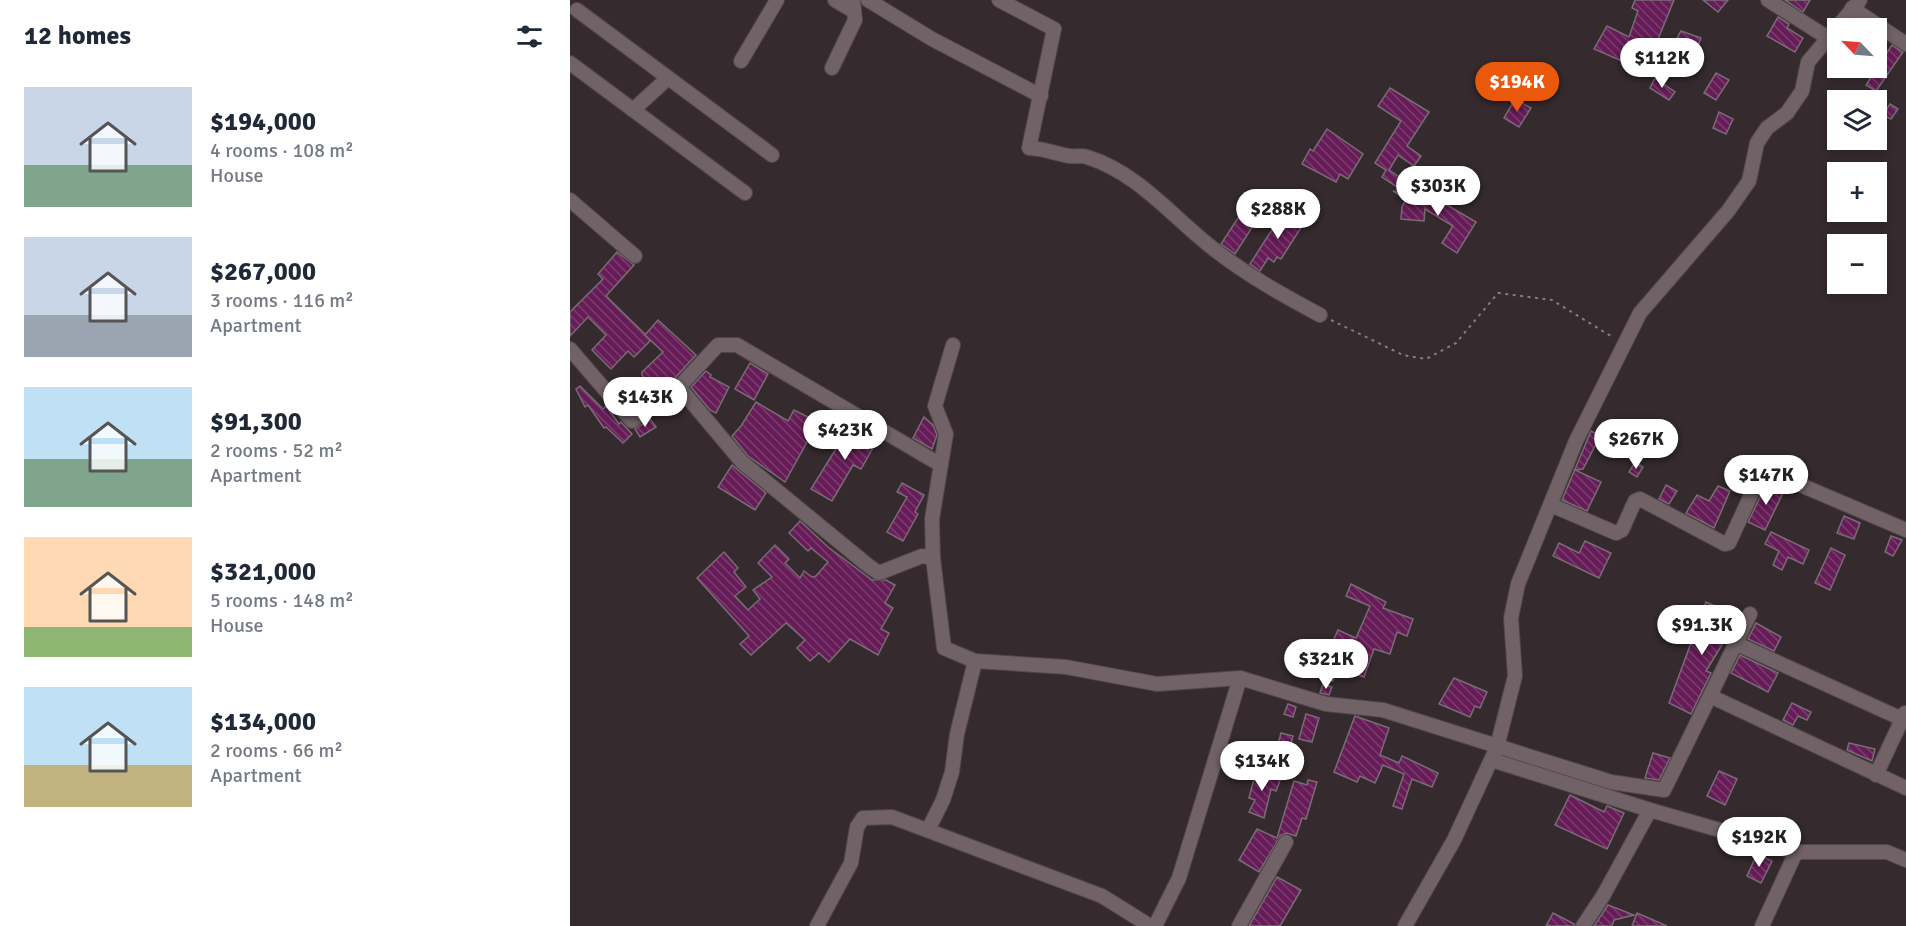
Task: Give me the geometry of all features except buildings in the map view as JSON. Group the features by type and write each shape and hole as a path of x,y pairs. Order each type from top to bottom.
{"street":[{"path":"741,61 777,0"},
{"path":"832,68 855,20 852,5 835,0"},
{"path":"868,0 932,39 1041,96"},
{"path":"999,0 1054,29 1029,148 1085,156 1113,168 1153,195 1213,248 1252,278 1320,315"},
{"path":"1768,0 1827,37"},
{"path":"1844,18 1856,4 1906,44"},
{"path":"578,10 772,155"},
{"path":"1406,926 1454,840 1495,753 1515,676 1510,618 1518,584 1551,505 1553,492 1576,441 1640,313 1728,211 1749,181 1757,143 1767,128 1786,113 1802,91 1808,62 1827,39"},
{"path":"570,63 745,193"},
{"path":"633,110 668,78"},
{"path":"570,200 634,256"},
{"path":"570,349 632,421 679,387 718,345 737,345 941,465"},
{"path":"953,345 935,406 946,434 932,519 933,558 944,648 975,661 1066,667 1157,684 1240,678 1326,704 1383,710 1650,810 1796,852 1887,852 1906,860"},
{"path":"679,387 742,462 870,567 879,573 922,556 933,558"},
{"path":"1551,505 1619,533 1635,501 1640,499 1725,544 1729,543 1763,469 1906,530"},
{"path":"1495,753 1611,782 1664,790 1750,614"},
{"path":"1735,643 1904,715 1876,774"},
{"path":"928,830 943,800 952,772 957,734 975,661"},
{"path":"1155,926 1179,878 1240,678"},
{"path":"1710,696 1906,788"},
{"path":"1583,926 1603,896 1650,810"},
{"path":"817,926 851,863 857,827 864,818 892,817 1102,896 1150,926"},
{"path":"1239,926 1286,842"},
{"path":"1762,926 1796,852"}],"path":[{"path":"1320,315 1403,355 1426,359 1456,343 1498,293 1552,300 1624,345"}]}
